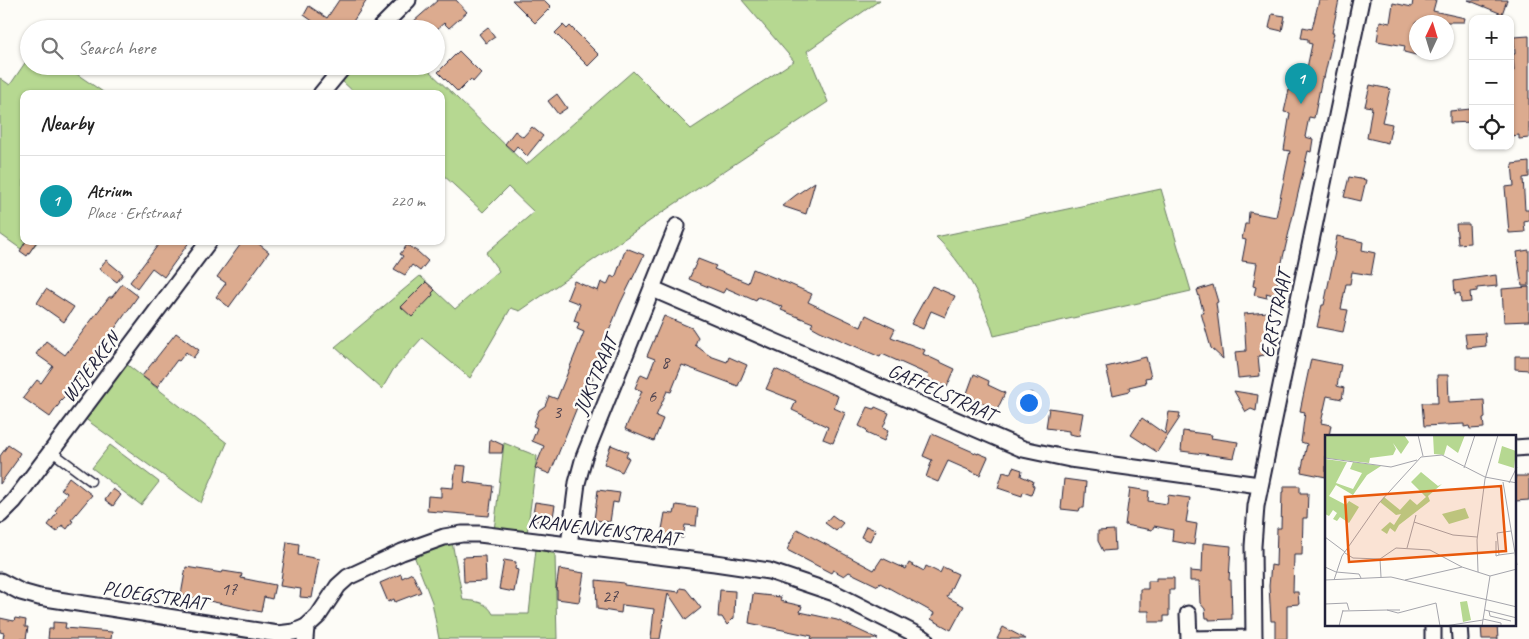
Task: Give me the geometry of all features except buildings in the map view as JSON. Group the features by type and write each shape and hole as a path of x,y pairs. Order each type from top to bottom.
{"street":[{"path":"388,20 408,0"},
{"name":"ERFSTRAAT","path":"1254,638 1253,525 1361,0"},
{"path":"324,90 337,75"},
{"name":"JUKSTRAAT","path":"569,546 577,483 584,458 677,226"},
{"name":"WIJERKEN","path":"0,515 14,502 206,245"},
{"name":"GAFFELSTRAAT","path":"653,288 1023,450 1070,459 1260,485"},
{"path":"1516,448 1529,447"},
{"name":"KRANENVENSTRAAT","path":"305,633 338,586 348,577 402,552 444,537 479,534 769,571 834,593 925,639"},
{"name":"PLOEGSTRAAT","path":"0,580 21,592 39,597 278,634 305,633"},
{"path":"1188,614 1189,639 1254,638"},
{"path":"1433,626 1433,639"},
{"path":"1459,626 1460,639"}],"lane":[{"path":"51,451 91,481"}],"green space":[{"path":"742,0 880,0 807,51 828,102 670,207 520,311 511,308 470,378 422,338 393,370 382,389 335,347 420,276 455,309 499,271 486,253 534,212 508,187 483,212 445,177 445,90 352,90 341,80 345,75 433,75 526,165 633,71 691,129 794,61"},
{"path":"20,70 20,75 78,75 100,90 20,90 20,245 35,245 28,254 0,234 0,78 10,85"},
{"path":"1161,189 1191,291 994,336 985,309 964,270 936,237"},
{"path":"125,363 227,443 201,503 84,418"},
{"path":"504,443 537,456 527,534 494,531"},
{"path":"110,445 159,482 141,505 92,468"},
{"path":"452,542 463,600 484,605 493,614 529,614 536,549 555,554 557,639 439,639 432,602 413,553"}],"place":[{"name":"Atrium","path":"1301,104"}]}
